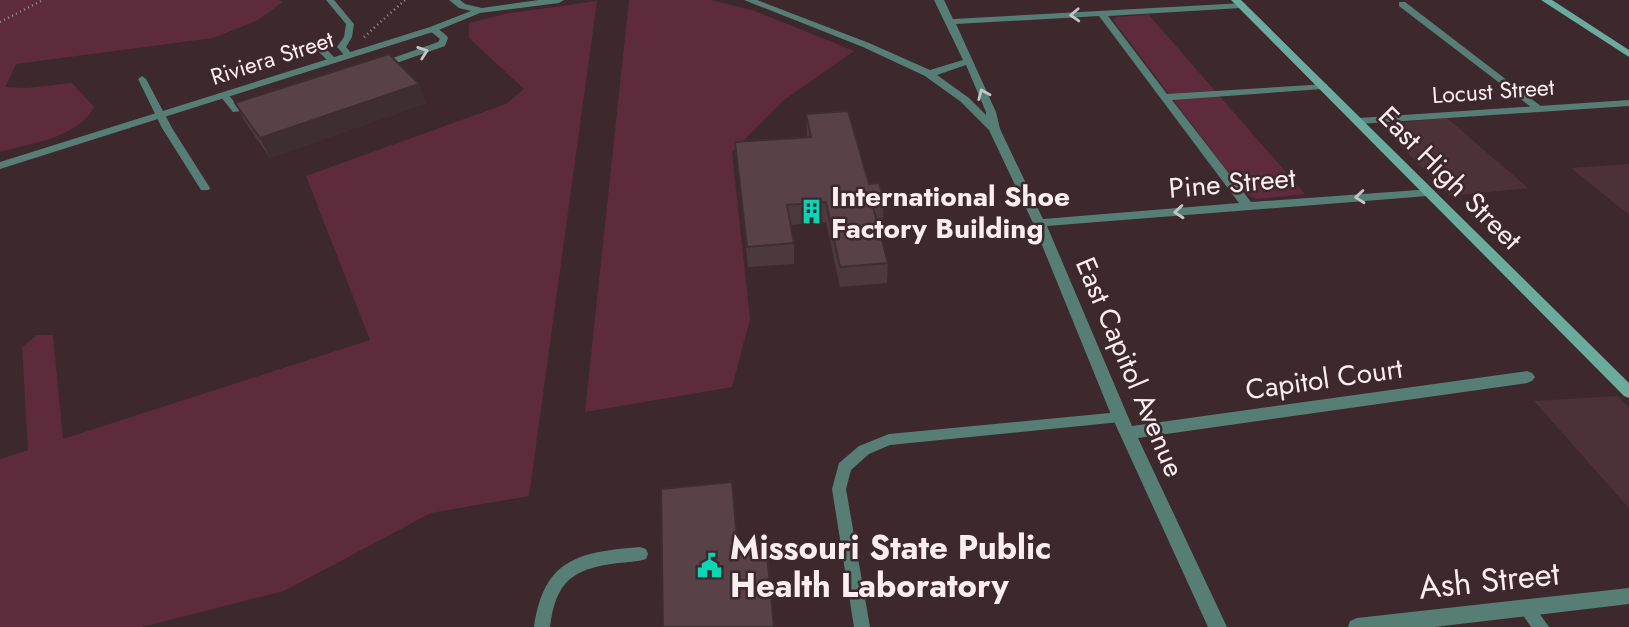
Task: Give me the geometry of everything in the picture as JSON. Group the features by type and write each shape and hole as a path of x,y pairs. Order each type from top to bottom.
{"main road":[{"path":"1546,0 1629,54"},
{"name":"East High Street","path":"1239,3 1628,389"}],"street":[{"path":"454,0 478,11 508,0"},
{"name":"Riviera Street","path":"0,166 433,29 478,11 559,0"},
{"path":"749,0 866,45 929,74 968,61"},
{"name":"East Capitol Avenue","path":"939,0 990,112 993,129 1039,223 1120,416 1218,627"},
{"path":"949,22 1239,3"},
{"path":"1101,13 1247,206"},
{"name":"East Capitol Avenue","path":"929,74 965,100 993,129"},
{"path":"1164,97 1323,86"},
{"name":"Locust Street","path":"1360,121 1629,103"},
{"name":"Pine Street","path":"1039,223 1428,192"},
{"name":"Capitol Court","path":"1128,433 1527,377"},
{"name":"Ash Street","path":"1357,627 1629,596"}],"lane":[{"path":"330,0 349,24 348,37 341,47 349,55"},
{"path":"1402,4 1539,109"},
{"path":"369,69 442,44 444,38 433,29"},
{"path":"315,43 332,60"},
{"path":"142,79 205,188"},
{"path":"225,96 236,110 256,105"},
{"path":"862,627 839,489 844,467 864,450 889,440 1120,416"},
{"path":"542,627 553,587 570,568 596,557 640,554"},
{"path":"1526,608 1541,627"}],"path":[{"path":"0,22 43,0"}],"shaded area":[{"path":"0,0 283,2 256,21 213,38 16,64 5,87 27,88 72,83 94,107 77,126 53,138 0,152"},
{"path":"629,0 711,0 755,11 854,51 784,100 732,152 750,319 732,387 585,412"},
{"path":"597,1 529,496 431,513 284,591 142,627 0,627 0,459 28,450 22,347 37,335 53,335 63,439 370,340 306,176 506,104 524,89 469,38 469,23 505,14"},
{"path":"1149,15 1305,194 1257,199 1244,193 1113,20 1116,17"},
{"path":"1447,118 1528,188 1450,196 1382,127 1391,123"},
{"path":"1629,164 1629,215 1571,168"},
{"path":"1617,396 1629,408 1629,508 1534,401"}],"building":[{"path":"389,54 419,84 260,138 235,103"},
{"name":"International Shoe Factory Building","path":"848,111 869,184 879,183 884,199 871,200 888,263 840,267 826,202 787,205 794,243 747,247 735,142 811,137 806,114"},
{"name":"Missouri State Public Health Laboratory","path":"732,482 737,539 767,554 774,627 663,627 661,489"}],"place":[{"name":"International Shoe Factory Building","path":"811,212"},
{"name":"Missouri State Public Health Laboratory","path":"710,566"}]}
